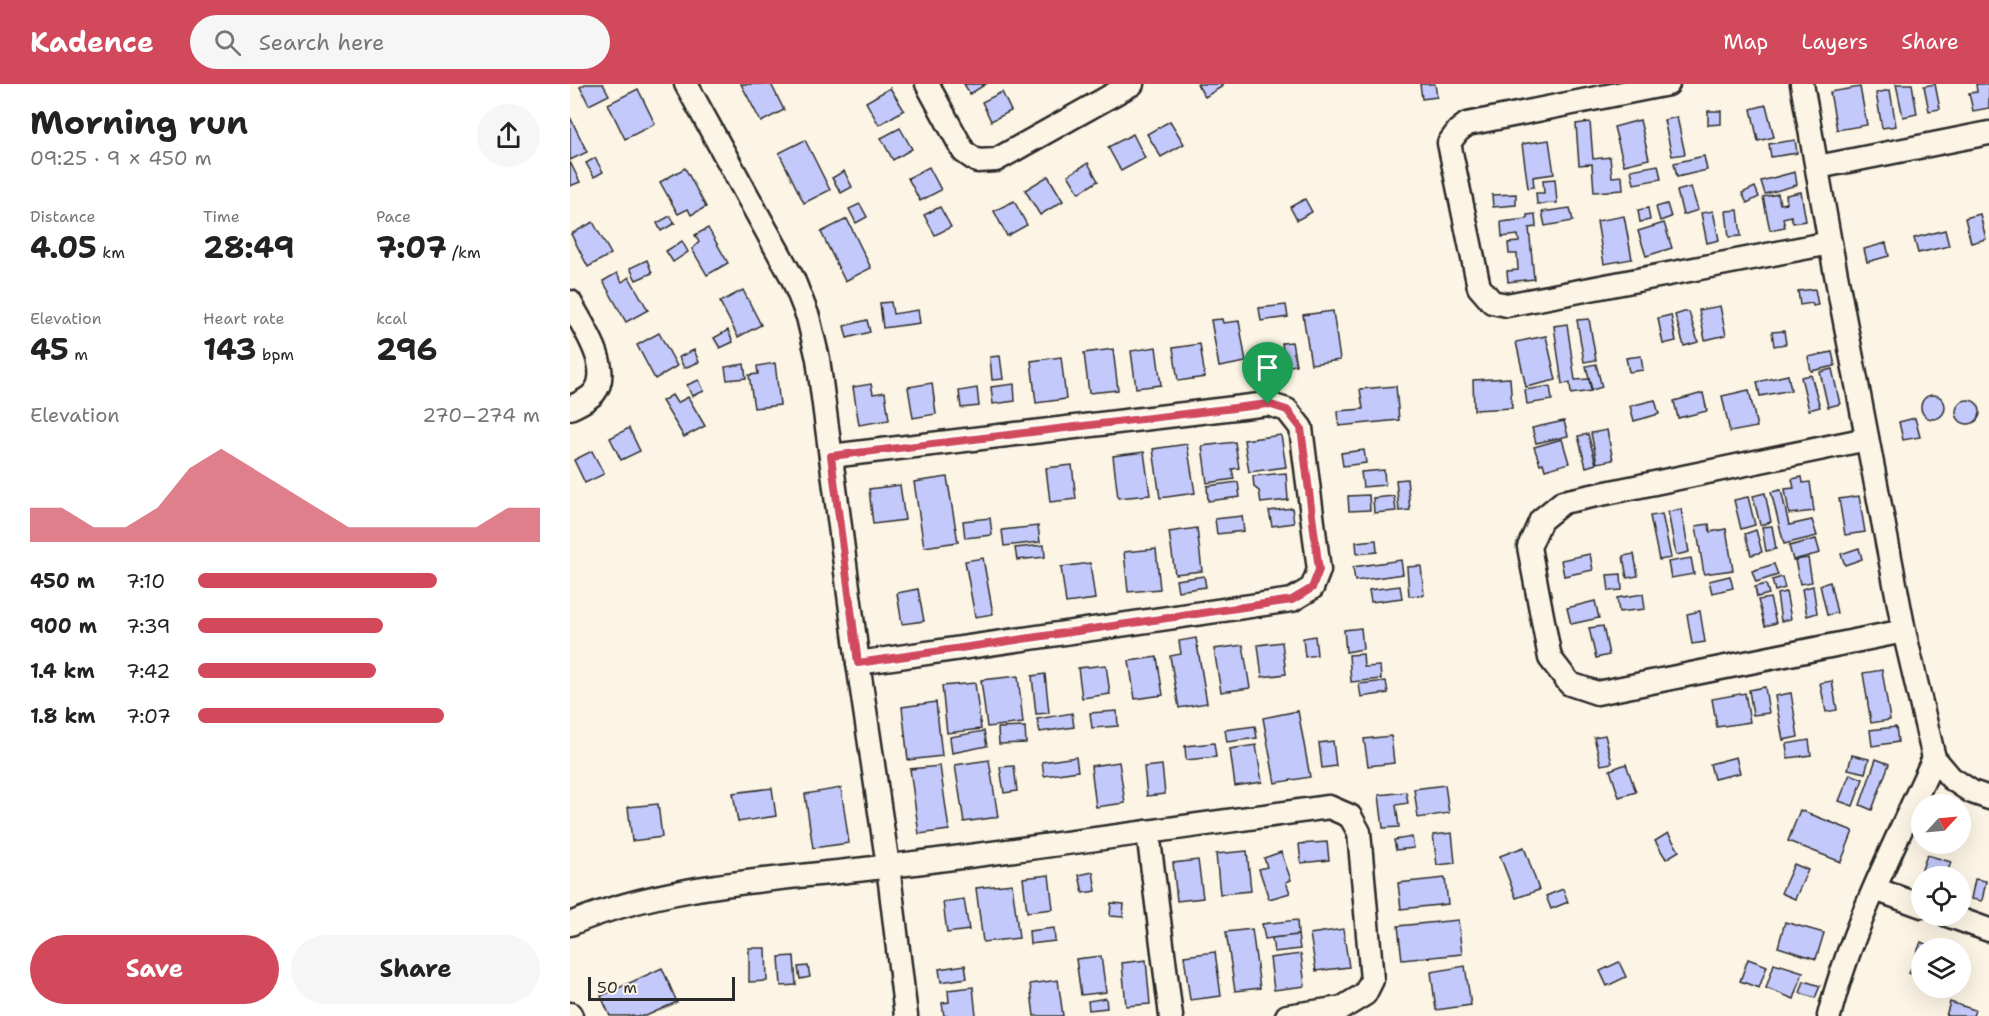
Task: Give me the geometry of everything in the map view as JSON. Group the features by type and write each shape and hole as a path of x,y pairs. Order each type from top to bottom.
{"street":[{"path":"686,84 793,279 807,316 818,359 858,663 888,866 906,1016"},
{"path":"927,84 963,152 977,161 996,160 1132,84"},
{"path":"1668,84 1467,124 1458,131 1449,143 1479,287 1492,302 1507,305 1830,243"},
{"path":"1802,84 1904,631 1934,758 1951,778 1972,792 1989,798"},
{"path":"1818,167 1989,133"},
{"path":"570,302 597,355 601,368 600,381 594,393 570,408"},
{"path":"831,456 1268,404 1287,410 1301,428 1319,570 1312,588 1292,600 858,663"},
{"path":"1867,439 1563,502 1540,520 1529,547 1550,658 1570,684 1598,693 1904,631"},
{"path":"1829,1016 1838,981 1875,889 1934,758"},
{"path":"570,924 595,914 687,889 888,866 1329,807 1350,816 1359,832 1372,980 1365,994 1342,1008 1287,1016"},
{"path":"1148,832 1172,1016"},
{"path":"1875,889 1911,902"},
{"path":"1971,924 1989,930"}],"building":[{"path":"585,84 603,84 609,95 589,105 580,87"},
{"path":"741,84 771,84 784,110 761,122"},
{"path":"964,84 986,84 970,94"},
{"path":"1197,84 1222,84 1223,86 1205,97"},
{"path":"1420,84 1435,84 1437,97 1422,99"},
{"path":"1896,84 1912,84 1917,114 1903,117"},
{"path":"1935,84 1940,109 1929,111 1924,86"},
{"path":"1976,84 1989,84 1989,108 1973,111 1969,93 1977,92"},
{"path":"1860,87 1867,125 1837,130 1830,92"},
{"path":"890,88 904,110 879,125 866,102"},
{"path":"638,89 655,124 625,139 608,104"},
{"path":"1890,90 1896,126 1882,128 1876,93"},
{"path":"1002,92 1011,111 991,121 982,102"},
{"path":"1766,105 1774,137 1758,141 1751,109"},
{"path":"1708,111 1721,111 1721,124 1708,125"},
{"path":"570,117 587,152 570,160"},
{"path":"1677,117 1685,154 1672,156 1664,120"},
{"path":"1640,120 1649,159 1624,165 1614,127"},
{"path":"1170,121 1184,144 1161,157 1147,134"},
{"path":"1590,122 1593,159 1610,157 1612,177 1622,176 1623,190 1594,192 1592,164 1579,165 1576,124"},
{"path":"900,128 912,149 893,160 881,138"},
{"path":"1133,134 1145,158 1121,171 1108,147"},
{"path":"805,140 830,190 804,203 779,153"},
{"path":"1549,140 1554,174 1533,177 1534,187 1528,188 1522,144"},
{"path":"1795,140 1797,153 1771,157 1769,144"},
{"path":"1704,156 1707,170 1677,177 1674,163"},
{"path":"595,158 603,172 594,177 586,163"},
{"path":"570,162 580,182 570,186"},
{"path":"1088,163 1098,181 1079,193 1068,175"},
{"path":"1658,165 1661,179 1634,184 1631,170"},
{"path":"929,167 941,190 920,201 908,178"},
{"path":"685,168 706,207 691,215 688,209 678,214 660,182"},
{"path":"844,171 852,187 841,193 832,178"},
{"path":"1795,172 1797,185 1765,194 1761,181"},
{"path":"1048,176 1063,201 1040,215 1025,190"},
{"path":"1555,179 1557,203 1537,204 1536,193 1544,193 1543,180"},
{"path":"1691,187 1698,210 1683,215 1677,191"},
{"path":"1755,187 1759,197 1747,203 1742,193"},
{"path":"1801,192 1806,221 1793,223 1791,216 1783,218 1785,227 1770,230 1763,197 1778,194 1780,204 1787,203 1786,195"},
{"path":"1516,194 1516,205 1493,207 1492,195"},
{"path":"1305,199 1312,212 1297,220 1290,207"},
{"path":"1014,201 1027,225 1007,236 994,211"},
{"path":"860,204 867,217 856,223 849,209"},
{"path":"1667,204 1671,217 1660,221 1656,207"},
{"path":"940,207 951,227 935,235 924,215"},
{"path":"1570,208 1573,221 1545,226 1542,212"},
{"path":"1648,208 1650,220 1640,222 1638,210"},
{"path":"1738,210 1741,236 1729,237 1726,211"},
{"path":"1713,211 1719,240 1707,243 1701,213"},
{"path":"1535,214 1536,227 1529,228 1534,279 1508,282 1507,271 1518,270 1517,254 1509,254 1508,243 1519,242 1518,235 1502,237 1501,222 1527,219 1527,215"},
{"path":"1980,214 1986,239 1971,243 1965,218"},
{"path":"670,216 675,223 661,231 657,223"},
{"path":"1624,216 1632,259 1604,264 1597,221"},
{"path":"847,219 871,268 845,281 821,232"},
{"path":"593,222 611,254 588,267 571,234"},
{"path":"1664,223 1672,248 1646,256 1638,231"},
{"path":"708,228 728,263 707,275 692,249 699,242 695,235"},
{"path":"1945,230 1949,246 1918,253 1914,238"},
{"path":"682,241 688,252 673,262 666,251"},
{"path":"1886,243 1889,256 1867,262 1864,249"},
{"path":"647,260 652,273 636,280 630,268"},
{"path":"617,273 622,282 629,277 648,310 626,322 603,281"},
{"path":"1815,289 1818,305 1813,306 1812,303 1800,305 1798,291"},
{"path":"743,290 761,325 738,337 720,302"},
{"path":"891,302 893,314 918,310 920,323 883,328 880,303"},
{"path":"1286,305 1288,317 1261,321 1259,308"},
{"path":"1720,306 1726,335 1705,340 1699,310"},
{"path":"1333,311 1340,360 1311,364 1303,315"},
{"path":"1689,312 1698,342 1684,346 1675,315"},
{"path":"1671,315 1676,341 1663,344 1658,318"},
{"path":"1222,319 1223,323 1239,321 1246,362 1219,367 1211,320"},
{"path":"1589,319 1596,360 1584,362 1577,320"},
{"path":"867,320 870,332 847,338 844,326"},
{"path":"1567,324 1575,380 1589,379 1591,391 1571,394 1570,383 1562,384 1554,326"},
{"path":"728,330 733,342 720,348 714,338"},
{"path":"1784,331 1786,344 1774,346 1772,332"},
{"path":"659,333 677,366 655,379 637,345"},
{"path":"1546,336 1556,380 1526,387 1516,342"},
{"path":"1292,342 1296,365 1278,368 1274,360 1284,358 1282,343"},
{"path":"1200,344 1205,377 1178,381 1173,348"},
{"path":"1156,347 1161,385 1136,388 1131,351"},
{"path":"1113,349 1118,390 1089,393 1084,353"},
{"path":"694,350 699,362 684,368 679,357"},
{"path":"1832,352 1835,366 1811,371 1808,357"},
{"path":"1000,356 1003,379 992,380 990,357"},
{"path":"1641,356 1643,370 1629,372 1626,358"},
{"path":"1061,357 1066,399 1036,403 1031,361"},
{"path":"775,363 780,405 754,408 749,375 758,374 757,366"},
{"path":"744,364 746,378 727,380 725,367"},
{"path":"1596,364 1602,387 1592,390 1586,366"},
{"path":"1832,369 1840,404 1828,407 1820,372"},
{"path":"1788,375 1791,390 1760,396 1757,382"},
{"path":"1811,375 1820,407 1809,410 1801,377"},
{"path":"1510,378 1512,408 1474,410 1473,380"},
{"path":"699,380 704,391 692,396 687,385"},
{"path":"932,383 936,414 913,418 908,387"},
{"path":"871,384 873,394 885,392 889,420 859,425 853,387"},
{"path":"1014,384 1015,401 993,404 991,387"},
{"path":"1396,386 1399,420 1339,426 1338,411 1363,409 1360,389"},
{"path":"1550,386 1552,400 1527,404 1525,390"},
{"path":"977,388 979,406 961,408 959,391"},
{"path":"1749,390 1757,427 1730,432 1722,396"},
{"path":"1703,393 1707,411 1678,418 1674,401"},
{"path":"672,395 677,403 688,397 705,426 684,437 662,401"},
{"path":"1933,395 1938,396 1944,402 1944,412 1938,418 1933,419 1928,418 1922,412 1921,407 1922,402 1928,396"},
{"path":"1655,400 1659,414 1634,421 1630,406"},
{"path":"1968,400 1973,401 1979,407 1979,417 1973,423 1968,424 1963,423 1957,417 1956,412 1957,407 1963,401"},
{"path":"1915,418 1920,437 1903,440 1899,422"},
{"path":"1564,421 1568,436 1536,443 1532,428"},
{"path":"629,428 640,451 621,460 610,438"},
{"path":"1607,430 1613,460 1597,463 1591,433"},
{"path":"1588,434 1596,464 1586,467 1578,436"},
{"path":"1281,435 1286,467 1249,472 1244,440"},
{"path":"1562,439 1569,463 1545,470 1543,463 1540,464 1534,447"},
{"path":"1235,442 1239,468 1232,469 1234,479 1207,483 1202,446"},
{"path":"1187,444 1195,493 1160,498 1153,449"},
{"path":"1364,450 1366,463 1343,466 1341,453"},
{"path":"592,451 604,474 585,483 574,460"},
{"path":"1144,452 1150,495 1118,498 1113,456"},
{"path":"1072,465 1076,499 1050,502 1046,468"},
{"path":"1384,470 1385,485 1363,487 1361,472"},
{"path":"1286,473 1288,500 1261,503 1259,491 1254,487 1253,476"},
{"path":"947,477 958,542 924,547 914,482"},
{"path":"1802,477 1803,483 1810,482 1814,511 1789,514 1785,489 1794,488 1792,479"},
{"path":"1407,479 1410,510 1399,511 1396,480"},
{"path":"1238,482 1240,497 1208,501 1207,486"},
{"path":"900,485 905,520 873,524 869,489"},
{"path":"1781,490 1789,525 1812,520 1817,536 1784,544 1771,492"},
{"path":"1765,493 1771,522 1760,525 1753,496"},
{"path":"1369,495 1370,510 1349,511 1348,496"},
{"path":"1394,496 1396,511 1374,513 1373,498"},
{"path":"1859,496 1865,532 1845,535 1839,499"},
{"path":"1748,497 1755,525 1741,529 1734,500"},
{"path":"1292,508 1294,523 1272,526 1269,511"},
{"path":"1681,509 1689,552 1676,555 1668,512"},
{"path":"1662,514 1671,558 1659,560 1650,516"},
{"path":"1242,516 1244,531 1217,534 1215,519"},
{"path":"990,518 992,535 965,538 963,521"},
{"path":"1709,524 1710,532 1726,529 1733,570 1704,574 1696,526"},
{"path":"1038,526 1040,542 1004,546 1002,530"},
{"path":"1772,526 1776,549 1766,551 1762,527"},
{"path":"1197,528 1202,571 1175,574 1169,532"},
{"path":"1756,530 1762,552 1751,555 1745,534"},
{"path":"1816,539 1820,553 1793,560 1789,546"},
{"path":"1376,540 1377,552 1357,554 1356,542"},
{"path":"1044,545 1045,557 1017,560 1015,548"},
{"path":"1859,548 1862,559 1845,565 1841,554"},
{"path":"1156,549 1160,589 1128,592 1124,552"},
{"path":"1590,554 1593,570 1564,576 1561,560"},
{"path":"1634,554 1638,576 1627,578 1623,556"},
{"path":"983,558 993,614 975,617 965,561"},
{"path":"1691,558 1694,574 1671,578 1668,562"},
{"path":"1808,558 1812,582 1800,584 1795,560"},
{"path":"1401,560 1403,574 1355,581 1353,567"},
{"path":"1090,563 1095,599 1066,603 1061,567"},
{"path":"1774,564 1778,575 1756,582 1752,571"},
{"path":"1421,566 1424,595 1409,596 1407,567"},
{"path":"1621,574 1622,590 1609,591 1607,575"},
{"path":"1204,576 1206,587 1178,591 1176,580"},
{"path":"1730,576 1733,588 1712,593 1709,581"},
{"path":"1782,577 1785,588 1775,591 1772,580"},
{"path":"1830,582 1837,613 1827,615 1820,585"},
{"path":"1766,584 1769,594 1757,597 1755,587"},
{"path":"1400,586 1402,598 1371,602 1369,590"},
{"path":"1813,586 1817,613 1807,616 1802,589"},
{"path":"918,589 924,621 902,624 897,593"},
{"path":"1786,592 1791,619 1781,621 1777,594"},
{"path":"1643,594 1645,609 1619,612 1617,598"},
{"path":"1770,598 1776,623 1765,626 1758,600"},
{"path":"1595,601 1599,618 1571,624 1567,608"},
{"path":"1700,611 1705,642 1692,644 1687,614"},
{"path":"1603,626 1609,655 1596,658 1589,628"},
{"path":"1361,628 1363,649 1346,652 1344,630"},
{"path":"1315,636 1317,655 1305,657 1303,638"},
{"path":"1196,638 1207,703 1179,708 1170,656 1181,654 1179,641"},
{"path":"1282,642 1286,674 1262,677 1258,645"},
{"path":"1243,645 1250,688 1221,692 1214,649"},
{"path":"1363,654 1364,667 1380,666 1381,679 1351,682 1349,655"},
{"path":"1157,657 1163,695 1135,699 1129,661"},
{"path":"1106,665 1110,694 1082,698 1078,668"},
{"path":"1882,670 1890,720 1871,723 1863,673"},
{"path":"1045,674 1049,713 1036,714 1032,676"},
{"path":"1018,676 1023,723 987,727 981,680"},
{"path":"1386,681 1388,693 1361,697 1359,684"},
{"path":"1832,681 1837,710 1826,712 1820,683"},
{"path":"975,683 981,729 947,733 942,686"},
{"path":"1765,687 1769,713 1753,715 1749,690"},
{"path":"1745,693 1750,722 1717,727 1712,699"},
{"path":"1791,693 1798,737 1783,740 1775,696"},
{"path":"936,702 942,756 908,760 902,707"},
{"path":"1117,711 1118,726 1092,728 1090,713"},
{"path":"1298,711 1310,777 1275,783 1263,718"},
{"path":"1072,713 1074,727 1040,732 1037,719"},
{"path":"1255,726 1257,738 1227,742 1225,730"},
{"path":"1025,727 1026,743 999,744 998,728"},
{"path":"1896,727 1898,742 1872,746 1870,730"},
{"path":"984,731 987,746 952,753 950,737"},
{"path":"1605,735 1612,763 1601,765 1594,737"},
{"path":"1391,736 1394,763 1368,766 1364,739"},
{"path":"1809,740 1811,755 1788,758 1786,744"},
{"path":"1333,741 1336,766 1322,768 1319,743"},
{"path":"1214,743 1216,757 1186,760 1185,746"},
{"path":"1256,745 1262,782 1235,786 1230,749"},
{"path":"1852,755 1869,759 1865,773 1848,769"},
{"path":"1076,757 1078,771 1044,776 1042,762"},
{"path":"1736,757 1740,773 1714,779 1710,764"},
{"path":"1876,759 1889,764 1872,810 1860,805"},
{"path":"989,760 998,817 964,822 955,765"},
{"path":"1119,762 1125,803 1096,807 1091,766"},
{"path":"1626,764 1636,792 1619,797 1610,770"},
{"path":"1162,765 1165,794 1147,796 1144,767"},
{"path":"940,766 949,830 919,834 910,769"},
{"path":"1014,766 1017,791 1004,793 1000,767"},
{"path":"1850,774 1863,779 1853,806 1839,801"},
{"path":"1445,785 1449,813 1418,818 1414,789"},
{"path":"772,788 776,816 738,822 733,793"},
{"path":"841,788 849,843 813,848 805,794"},
{"path":"1406,792 1408,803 1396,805 1399,827 1383,828 1379,795"},
{"path":"658,804 662,837 632,841 628,807"},
{"path":"1800,810 1853,831 1841,862 1788,841"},
{"path":"1452,833 1455,863 1437,865 1433,835"},
{"path":"1668,833 1679,851 1666,859 1655,841"},
{"path":"1412,837 1414,848 1396,850 1394,840"},
{"path":"1327,842 1329,860 1301,863 1299,844"},
{"path":"1524,847 1539,890 1516,898 1500,856"},
{"path":"1247,851 1251,891 1220,894 1216,854"},
{"path":"1281,852 1291,880 1286,882 1290,893 1269,899 1259,869 1267,867 1264,858"},
{"path":"1927,855 1951,862 1950,866 1923,866"},
{"path":"1198,860 1203,898 1177,901 1173,863"},
{"path":"1794,864 1808,870 1795,899 1781,893"},
{"path":"1093,872 1096,891 1083,893 1079,875"},
{"path":"1049,875 1053,909 1027,912 1023,878"},
{"path":"1445,878 1448,904 1401,909 1398,883"},
{"path":"1975,879 1986,881 1982,901 1971,899"},
{"path":"1012,884 1019,938 983,942 976,888"},
{"path":"1563,889 1568,902 1551,909 1546,896"},
{"path":"964,899 969,930 947,933 943,902"},
{"path":"1111,903 1124,904 1123,917 1110,916"},
{"path":"1297,920 1298,935 1265,939 1262,924"},
{"path":"1458,920 1462,954 1402,960 1398,926"},
{"path":"1785,922 1824,933 1816,959 1778,947"},
{"path":"1054,928 1055,941 1030,944 1029,931"},
{"path":"1252,929 1260,988 1235,991 1226,932"},
{"path":"1343,929 1349,967 1316,971 1310,934"},
{"path":"1298,935 1300,949 1274,952 1272,938"},
{"path":"749,948 766,948 767,981 749,982"},
{"path":"1215,952 1221,996 1190,1000 1184,956"},
{"path":"1301,954 1305,986 1274,990 1270,958"},
{"path":"794,956 796,985 781,986 779,957"},
{"path":"1101,956 1106,992 1081,995 1076,959"},
{"path":"1748,959 1767,966 1759,988 1740,981"},
{"path":"1146,960 1150,1004 1126,1006 1122,963"},
{"path":"1619,962 1626,977 1607,986 1600,971"},
{"path":"1774,964 1803,972 1794,999 1766,988"},
{"path":"965,965 967,978 941,982 939,969"},
{"path":"808,966 810,977 800,979 798,967"},
{"path":"1465,966 1471,1005 1436,1010 1431,972"},
{"path":"662,968 677,1002 646,1016 610,1016 601,996"},
{"path":"1058,980 1063,1016 1034,1016 1030,984"},
{"path":"1804,981 1820,986 1815,998 1800,993"},
{"path":"973,987 976,1016 944,1016 942,1003 949,1002 948,990"},
{"path":"1106,998 1107,1008 1089,1010 1088,1001"},
{"path":"1950,1002 1975,1010 1973,1016 1946,1016"}],"route":[{"path":"1268,404 1287,410 1301,428 1319,570 1312,588 1292,600 858,663 831,456 1268,404"}]}
